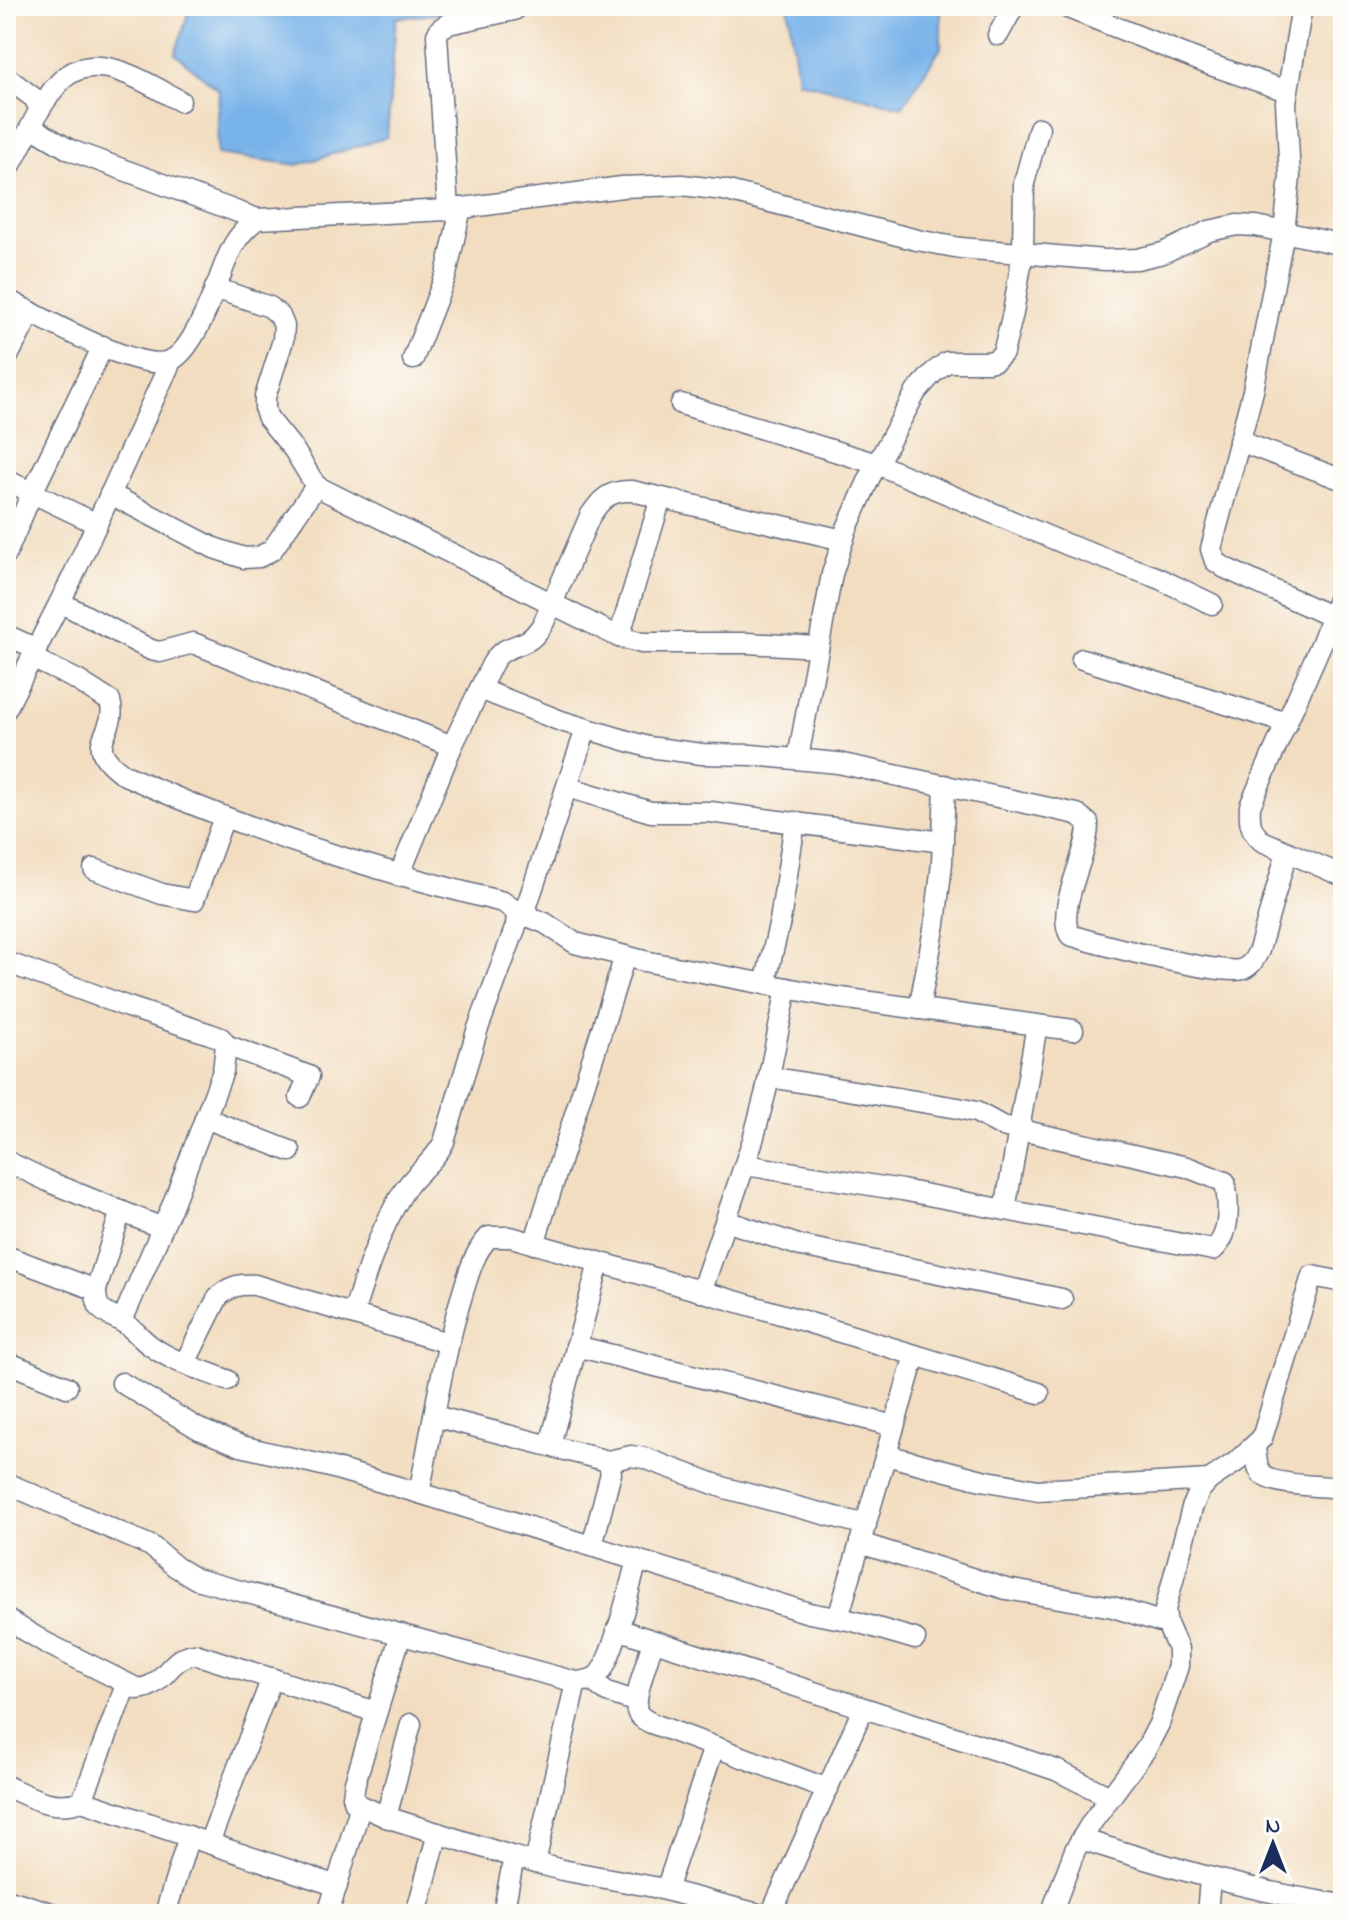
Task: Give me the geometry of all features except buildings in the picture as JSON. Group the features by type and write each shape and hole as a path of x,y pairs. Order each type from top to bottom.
{"street":[{"path":"413,359 446,275 455,209 437,35 448,24 514,10 519,6"},
{"path":"998,35 1014,6"},
{"path":"1063,6 1208,64 1287,91"},
{"path":"1296,8 1287,91 1286,132 1290,177 1284,232 1262,348 1211,549 1215,561 1332,617"},
{"path":"6,174 59,81 70,73 94,67 107,68 135,77 180,101"},
{"path":"6,77 34,98 36,119 70,150 257,219 455,209 622,187 682,185 724,190 960,248 1105,260 1137,259 1163,253 1209,231 1237,225 1343,245"},
{"path":"798,758 832,574 843,540 877,464 916,392 934,372 947,362 988,362 996,360 1003,353 1023,252 1024,183 1039,128"},
{"path":"6,709 97,524 171,361 192,338 230,248 241,231 257,219"},
{"path":"215,288 270,307 280,316 284,326 283,340 265,397 265,410 316,486 619,637 642,643 818,647"},
{"path":"6,299 136,359 155,363 171,361"},
{"path":"6,360 31,312"},
{"path":"6,554 103,346"},
{"path":"681,404 877,464 1057,540 1158,578 1212,604"},
{"path":"1239,441 1343,480"},
{"path":"6,480 97,524"},
{"path":"110,494 214,548 244,558 259,557 272,550 316,486"},
{"path":"399,876 452,746 498,653 535,635 552,605 590,516 600,501 620,491 843,540"},
{"path":"619,637 661,498"},
{"path":"1343,586 1250,806 1249,821 1254,834 1343,876"},
{"path":"60,602 151,650 169,651 193,643 452,746"},
{"path":"6,635 110,701 113,712 103,735 101,750 107,763 139,782 224,817 399,876 503,902 545,923 575,943 625,956 787,988 1073,1030"},
{"path":"1082,659 1287,723"},
{"path":"480,689 626,742 675,750 798,758 945,785 1077,814 1088,823 1088,837 1068,905 1065,925 1070,935 1201,966 1241,970 1253,962 1287,852"},
{"path":"353,1314 376,1244 400,1195 419,1171 437,1156 444,1142 469,1056 586,729"},
{"path":"919,1009 935,924 945,785"},
{"path":"567,787 651,812 710,812 943,842"},
{"path":"94,869 162,894 194,900 224,817"},
{"path":"765,984 780,921 795,822"},
{"path":"534,1244 625,956"},
{"path":"6,962 221,1038 226,1045 309,1076 300,1097"},
{"path":"701,1292 745,1165 769,1077 787,988"},
{"path":"1005,1210 1037,1025"},
{"path":"134,1332 162,1228 223,1071 226,1045"},
{"path":"745,1165 1213,1250 1221,1244 1225,1230 1228,1198 1225,1182 1187,1167 1002,1126 976,1112 958,1108 769,1077"},
{"path":"205,1118 290,1151"},
{"path":"6,1161 162,1228"},
{"path":"121,1211 96,1290 96,1302 102,1312 160,1352 227,1380"},
{"path":"726,1221 801,1246 1062,1299"},
{"path":"419,1493 448,1343 480,1245 489,1237 499,1235 1039,1393"},
{"path":"6,1256 96,1290"},
{"path":"550,1445 599,1263"},
{"path":"1051,1914 1061,1882 1081,1839 1146,1749 1170,1694 1178,1666 1178,1649 1167,1624 1165,1610 1192,1508 1200,1490 1262,1438 1312,1276 1343,1282"},
{"path":"185,1363 218,1297 240,1284 255,1285 448,1343"},
{"path":"576,1346 894,1426"},
{"path":"838,1618 915,1355"},
{"path":"6,1362 67,1387"},
{"path":"122,1383 199,1429 241,1446 419,1493 809,1613 915,1639"},
{"path":"434,1416 608,1461 631,1456 644,1458 863,1534 1006,1589 1113,1607 1167,1624"},
{"path":"1255,1447 1257,1465 1262,1475 1273,1481 1343,1488"},
{"path":"886,1455 982,1480 1038,1490 1209,1480"},
{"path":"592,1546 611,1473 608,1461"},
{"path":"23,1490 151,1546 196,1579 583,1681 637,1702"},
{"path":"583,1681 599,1674 608,1658 637,1560"},
{"path":"6,1619 46,1643 138,1689 147,1689 155,1684 173,1662 184,1655 195,1654 376,1712"},
{"path":"617,1629 1056,1770 1110,1797"},
{"path":"401,1634 355,1782 353,1796 360,1808 535,1863 666,1890 758,1914"},
{"path":"653,1641 637,1702 640,1716 651,1723 828,1789"},
{"path":"209,1843 272,1678"},
{"path":"535,1863 583,1681"},
{"path":"82,1801 126,1685"},
{"path":"771,1914 863,1709"},
{"path":"386,1817 411,1724"},
{"path":"666,1890 714,1747"},
{"path":"6,1786 47,1804 67,1807 82,1801 337,1886"},
{"path":"328,1914 360,1808"},
{"path":"416,1914 438,1833"},
{"path":"165,1914 189,1836"},
{"path":"1081,1839 1210,1879 1299,1899 1343,1905"},
{"path":"503,1914 514,1857"},
{"path":"1207,1914 1210,1879"},
{"path":"6,1899 54,1914"}],"water":[{"path":"191,6 461,6 457,12 396,18 387,137 298,165 217,154 219,90 175,54"},
{"path":"788,6 941,6 941,48 902,107 798,81"}]}
